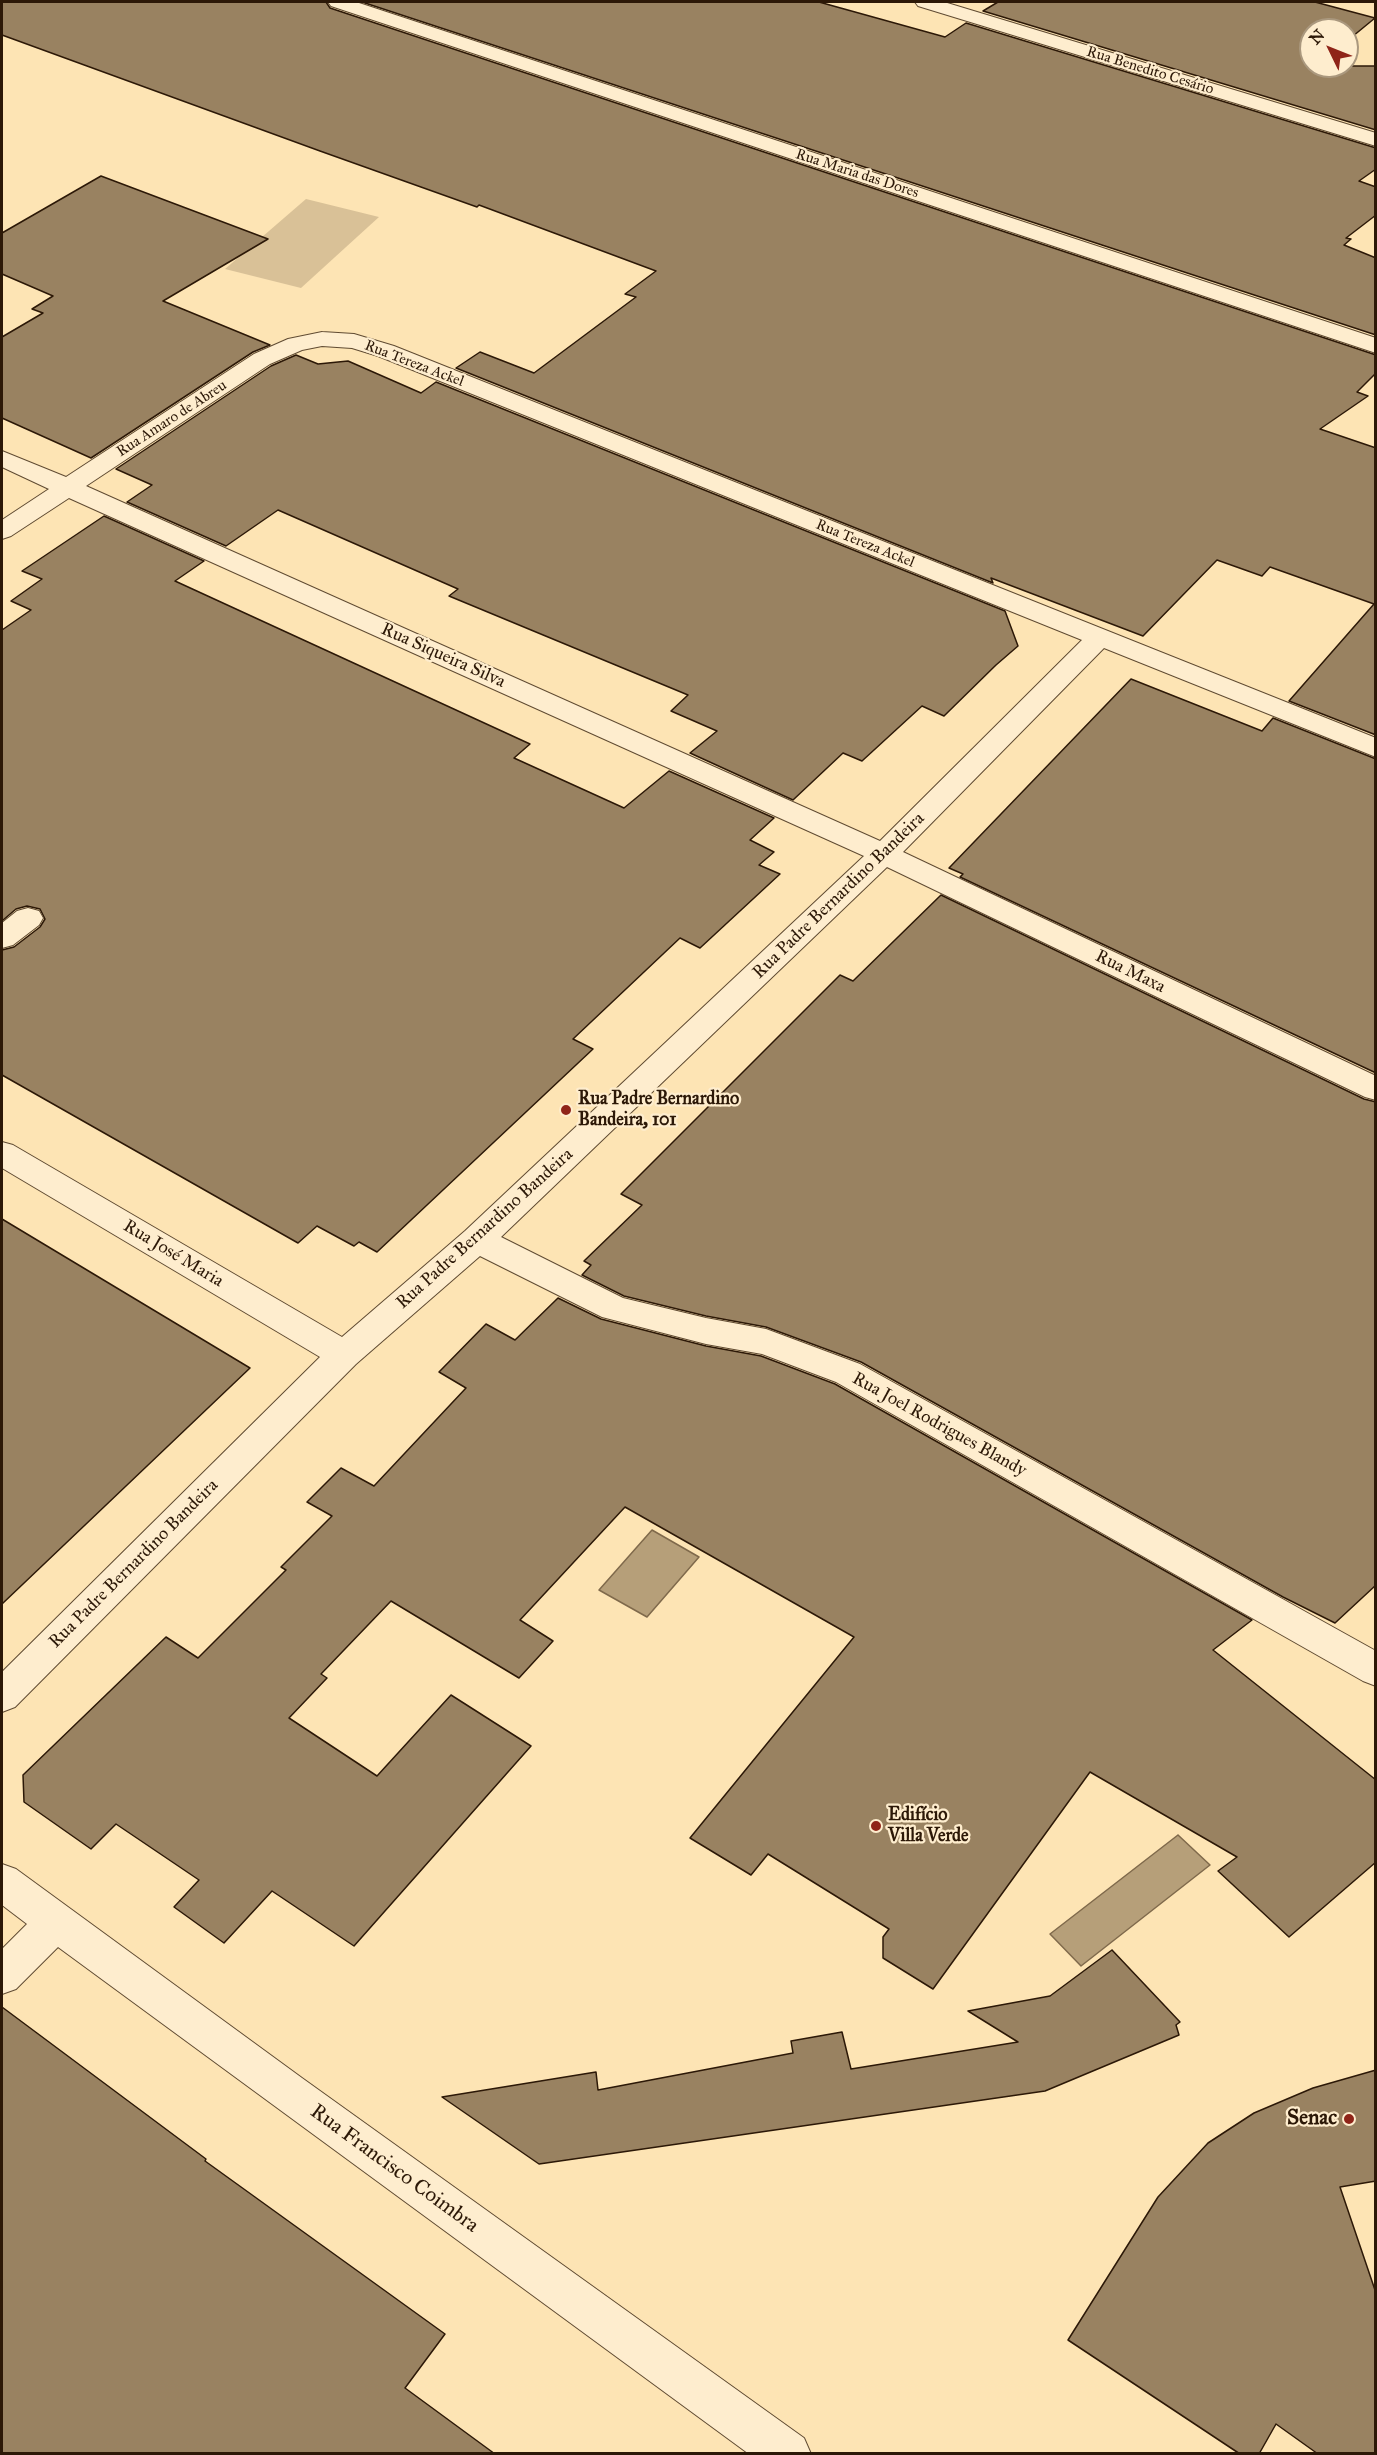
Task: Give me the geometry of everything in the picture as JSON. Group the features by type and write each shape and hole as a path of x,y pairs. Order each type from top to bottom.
{"street":[{"name":"Rua Maria das Dores","path":"338,2 1376,346"},
{"name":"Rua Benedito Cesário","path":"925,2 1376,140"},
{"name":"Rua Amaro de Abreu","path":"2,531 262,359 296,344 322,339 354,341"},
{"name":"Rua Tereza Ackel","path":"354,341 397,356 1376,748"},
{"name":"Rua Siqueira Silva","path":"2,458 884,854"},
{"name":"Rua Padre Bernardino Bandeira","path":"2,1696 344,1355 477,1240 884,854 1099,638"},
{"name":"Rua Maxa","path":"884,854 1376,1089"},
{"path":"2,938 28,918"},
{"name":"Rua José Maria","path":"2,1153 344,1355"},
{"name":"Rua Joel Rodrigues Blandy","path":"477,1240 614,1308 706,1331 766,1342 848,1373 1376,1670"},
{"name":"Rua Francisco Coimbra","path":"2,1882 287,2092 788,2454"},
{"path":"2,1976 56,1922"}],"shaded area":[{"path":"306,199 379,217 301,288 225,269"},
{"path":"652,1530 699,1557 647,1617 599,1590"},
{"path":"1178,1835 1210,1865 1081,1966 1050,1934"}],"building":[{"path":"2,2 326,2 330,8 1376,355 1376,373 1357,392 1368,396 1320,429 1376,448 1376,735 1289,701 1374,604 1270,567 1262,576 1217,560 1143,636 991,578 993,583 456,368 480,352 534,373 636,297 625,294 656,271 479,205 477,207 2,35"},
{"path":"362,2 819,2 945,37 966,23 1376,148 1376,169 1359,181 1376,187 1376,215 1346,238 1351,239 1344,245 1376,258 1376,335"},
{"path":"998,2 1315,2 1375,18 1359,31 1359,18 1299,18 1299,78 1359,78 1359,66 1376,66 1376,130 983,11"},
{"path":"101,176 268,239 163,301 270,345 253,352 91,458 2,418 2,337 43,313 32,309 53,296 2,274 2,233"},
{"path":"296,355 318,364 348,361 421,393 436,382 1005,611 1018,646 944,716 922,706 862,761 843,753 793,800 690,753 717,731 671,711 688,695 449,596 458,589 278,510 226,546 127,502 152,485 116,469 271,366"},
{"path":"104,516 204,561 175,581 530,744 514,758 624,808 669,771 774,818 750,840 774,852 759,865 780,874 700,948 680,938 573,1039 593,1049 377,1252 359,1242 354,1246 317,1226 298,1243 2,1075 2,950 14,947 40,927 45,919 40,909 27,906 16,909 2,921 2,630 31,610 11,601 42,579 22,571"},
{"path":"1131,679 1262,731 1273,718 1376,759 1376,1073 960,877 963,874 949,868"},
{"path":"941,895 1364,1099 1376,1102 1376,1585 1335,1623 1283,1597 861,1362 766,1327 706,1316 624,1296 582,1275 591,1265 584,1261 642,1205 621,1194 840,975 853,981"},
{"path":"2,1219 250,1368 2,1604"},
{"path":"558,1298 601,1319 706,1346 761,1356 835,1384 1252,1620 1213,1650 1376,1780 1376,1862 1289,1937 1218,1871 1237,1857 1090,1772 933,1989 883,1958 883,1937 889,1929 768,1854 751,1875 690,1838 854,1637 625,1507 520,1620 553,1641 519,1678 391,1601 321,1674 327,1678 289,1718 377,1776 451,1695 531,1746 354,1946 272,1891 224,1943 174,1907 199,1880 116,1824 91,1849 24,1802 23,1775 166,1637 198,1658 286,1570 281,1567 332,1516 307,1502 341,1468 374,1486 466,1388 439,1372 486,1324 515,1340"},
{"path":"1112,1950 1180,2022 1176,2025 1179,2035 1045,2091 539,2164 442,2097 596,2072 598,2090 793,2053 791,2041 842,2032 851,2069 1018,2042 968,2011 1050,1996"},
{"path":"2,2007 206,2159 205,2161 445,2334 405,2388 495,2454 2,2454"},
{"path":"1376,2070 1376,2181 1340,2187 1376,2293 1376,2454 1318,2454 1276,2424 1259,2454 1240,2454 1068,2340 1158,2197 1208,2143 1254,2113 1313,2088"}],"place":[{"name":"Rua Padre Bernardino Bandeira, 101","path":"566,1110"},
{"name":"Edifício Villa Verde","path":"876,1826"},
{"name":"Senac","path":"1349,2119"}]}
